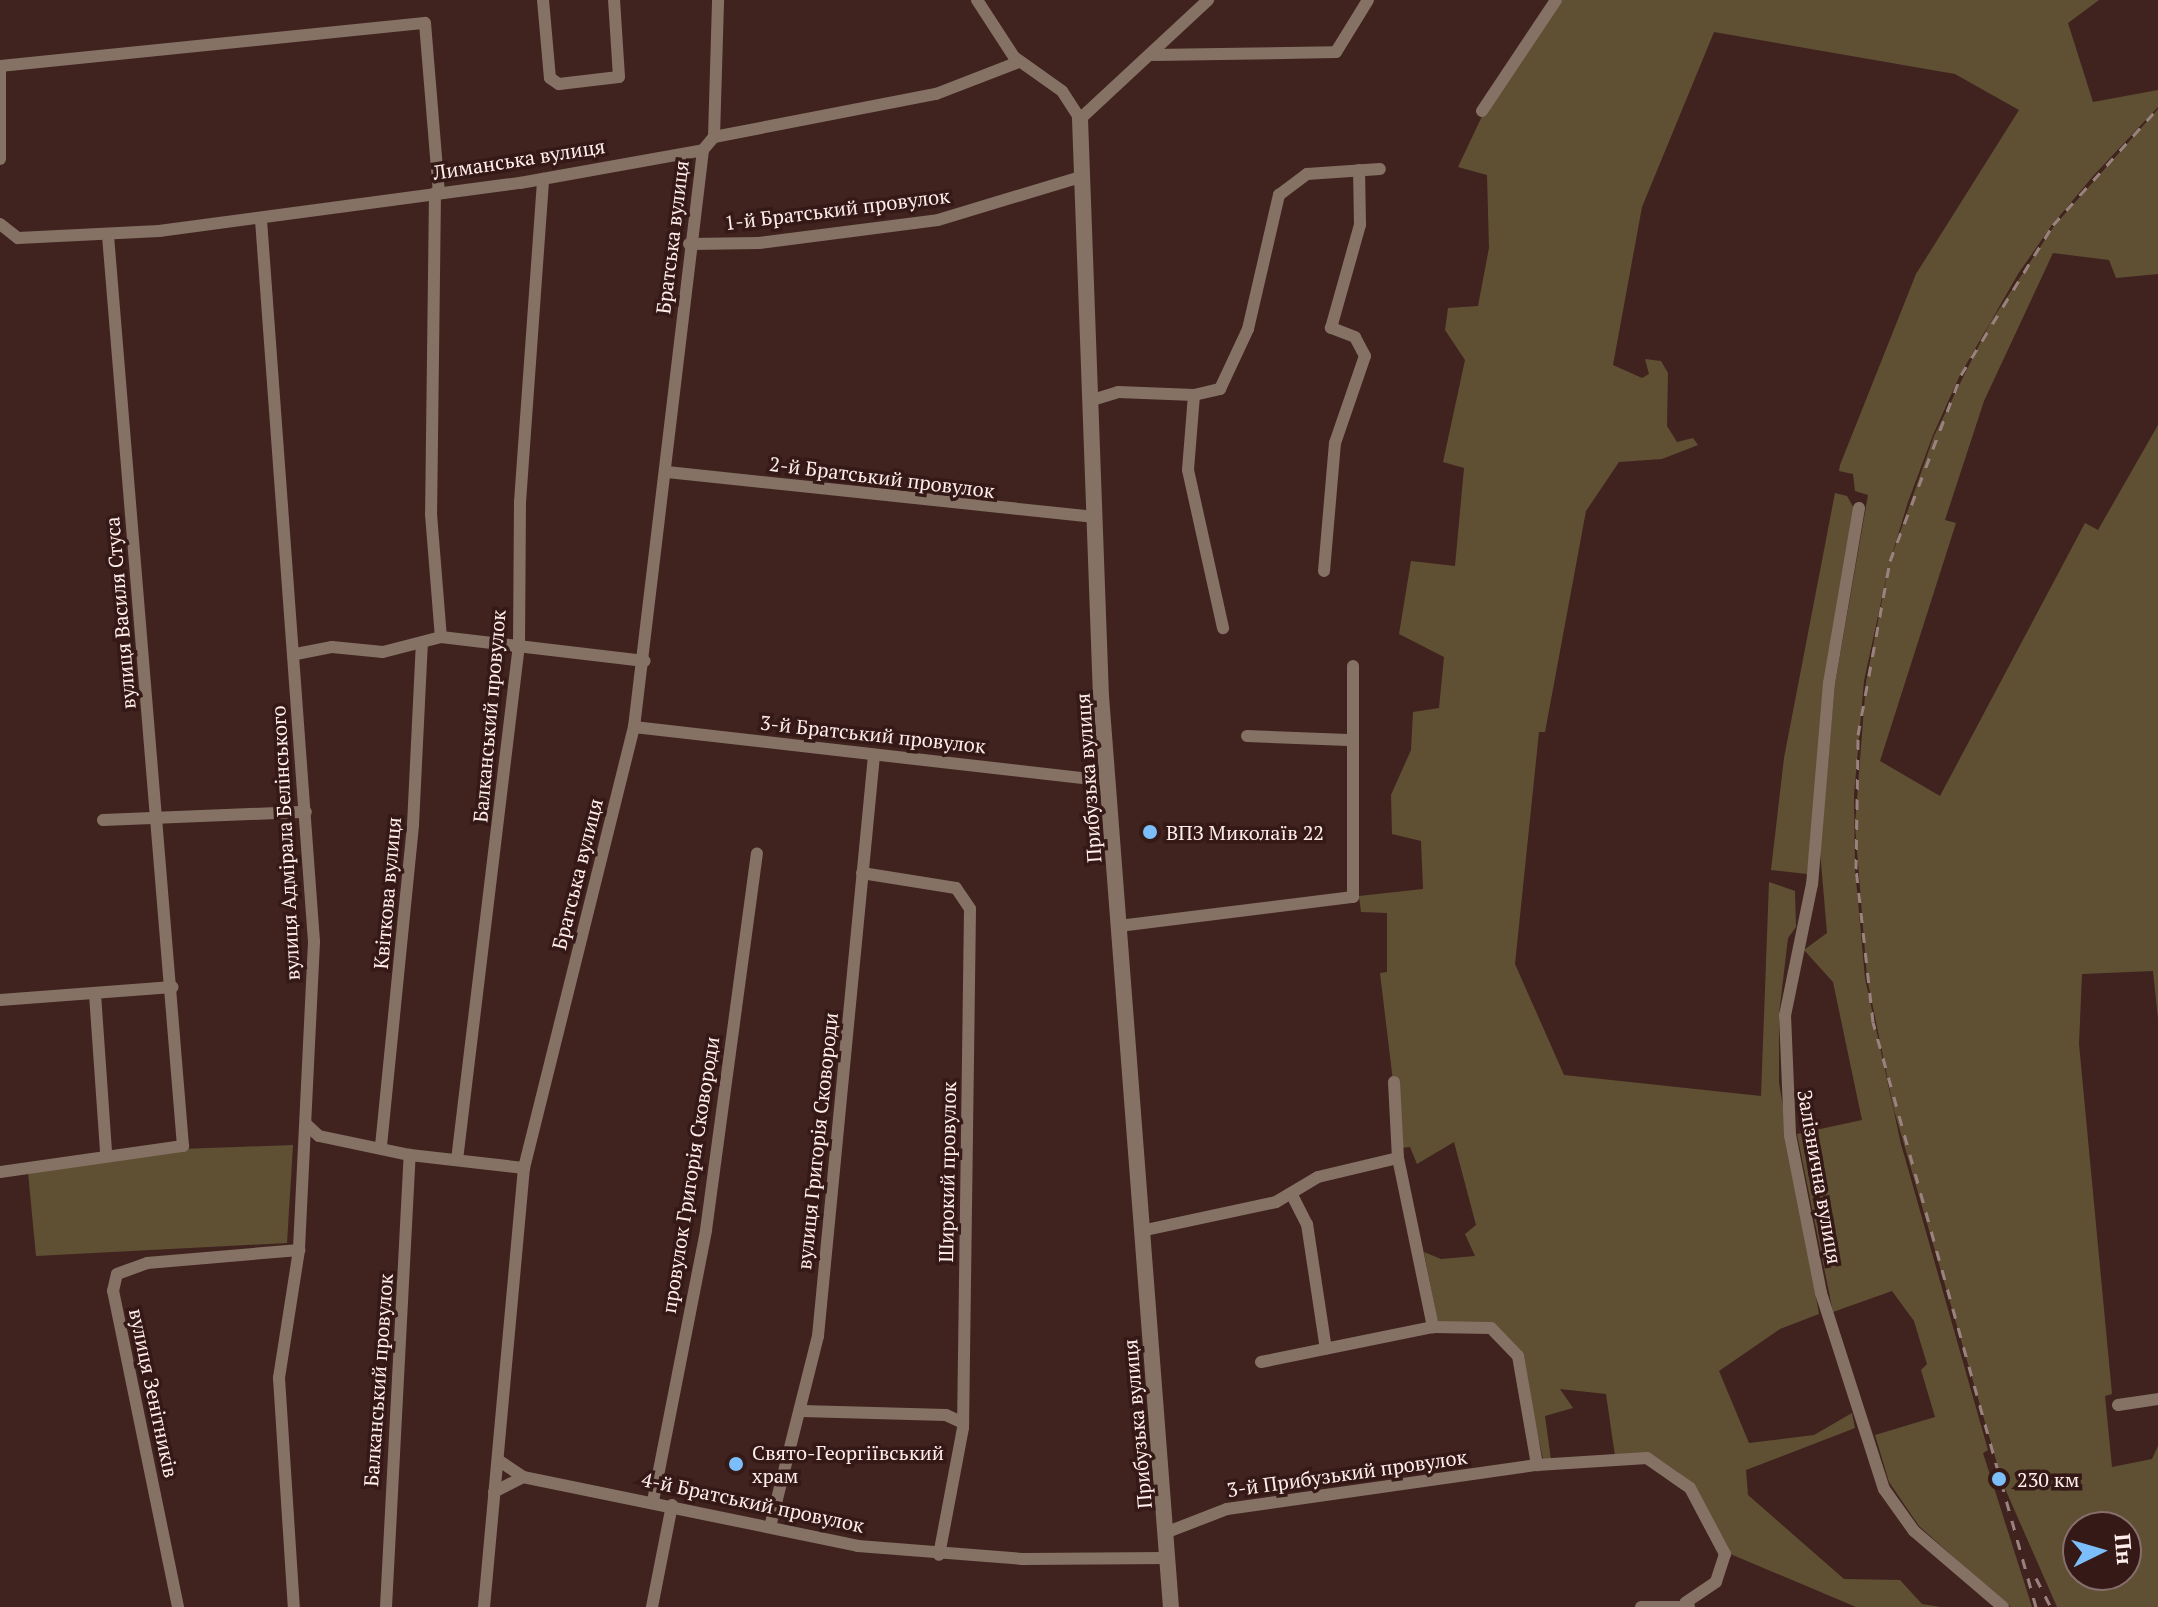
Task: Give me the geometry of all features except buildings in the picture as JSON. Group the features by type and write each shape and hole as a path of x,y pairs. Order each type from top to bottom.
{"street":[{"path":"543,0 550,78 559,84 619,77 614,0"},
{"path":"703,150 714,137 718,0"},
{"path":"977,0 1019,62 1062,91 1080,119 1153,55 1208,0"},
{"path":"1153,55 1336,52 1368,0"},
{"path":"1482,111 1556,0"},
{"path":"0,159 0,67 425,23 437,193 431,514 441,637"},
{"path":"714,137 936,94 1019,62"},
{"name":"Прибузька вулиця","path":"1080,119 1093,517 1107,781 1171,1607"},
{"name":"Лиманська вулиця","path":"0,224 10,237 108,235 261,220 543,179 703,150"},
{"name":"Братська вулиця","path":"484,1607 524,1168 634,727 645,661 689,244 703,150"},
{"path":"1089,401 1127,391 1194,395 1216,391 1231,373 1279,195 1307,174 1380,169"},
{"path":"1324,571 1335,443 1365,356 1355,337 1331,328 1360,225 1359,170"},
{"name":"1-й Братський провулок","path":"689,244 748,245 938,220 1080,177"},
{"name":"Балканський провулок","path":"457,1160 519,645 520,502 543,179"},
{"name":"вулиця Адмірала Белінського","path":"261,220 273,438 296,654 314,942 299,1250 279,1378 294,1607"},
{"name":"вулиця Василя Стуса","path":"106,1152 183,1146 173,987 108,235"},
{"path":"1194,395 1188,470 1223,628"},
{"name":"2-й Братський провулок","path":"667,472 1093,517"},
{"name":"Залізнична вулиця","path":"1859,508 1829,683 1812,884 1785,1015 1790,1135 1821,1293 1884,1489 1914,1531 2003,1607"},
{"path":"296,654 422,642 441,637 645,661"},
{"name":"Квіткова вулиця","path":"381,1146 413,825 422,642"},
{"path":"1119,926 1353,897 1348,740 1353,666"},
{"name":"3-й Братський провулок","path":"634,727 1107,781"},
{"path":"1247,736 1348,740"},
{"name":"вулиця Григорія Сковороди","path":"770,1527 802,1411 820,1318 874,755"},
{"path":"103,820 306,812"},
{"name":"провулок Григорія Сковороди","path":"653,1501 706,1230 757,853"},
{"name":"Широкий провулок","path":"862,873 956,888 969,900 963,1423 939,1555"},
{"path":"0,1000 173,987"},
{"path":"0,1172 106,1152 95,994"},
{"path":"1394,1082 1398,1158 1433,1327"},
{"path":"307,1125 319,1136 381,1146 410,1155 524,1168"},
{"name":"Балканський провулок","path":"386,1607 410,1155"},
{"path":"1141,1231 1292,1195 1318,1177 1398,1158"},
{"path":"1292,1195 1307,1224 1326,1349"},
{"name":"вулиця Зенітників","path":"178,1607 113,1291 117,1274 147,1263 299,1250"},
{"path":"1261,1362 1433,1327 1483,1326 1511,1344 1537,1465"},
{"path":"2118,1405 2158,1399"},
{"path":"802,1411 946,1415 963,1423"},
{"name":"3-й Прибузький провулок","path":"1165,1533 1227,1509 1537,1465 1638,1457 1677,1473 1721,1540 1726,1561 1716,1582 1687,1605"},
{"name":"4-й Братський провулок","path":"498,1460 523,1477 770,1527 939,1555 1167,1558"},
{"path":"494,1492 523,1477"},
{"path":"652,1607 672,1505"},
{"path":"1641,1607 1687,1605"}],"shaded area":[{"path":"1559,0 2099,0 2068,23 2093,102 2158,90 2158,107 2052,225 2018,274 1960,375 1933,435 1891,558 1934,436 1990,323 2054,226 2158,109 2158,274 2116,278 2109,260 2053,253 1984,401 1945,520 1956,523 1880,761 1940,796 2085,523 2098,530 2158,425 2158,1019 2153,971 2082,974 2079,1044 2112,1394 2105,1396 2112,1467 2152,1459 2158,1446 2158,1607 2057,1607 2003,1484 1894,1110 1867,978 1855,825 1866,682 1890,560 1864,681 1854,795 1855,869 1865,978 1901,1144 1988,1450 1983,1453 2032,1607 2011,1607 1975,1576 1919,1526 1889,1482 1875,1435 1935,1417 1921,1370 1927,1364 1914,1321 1892,1291 1833,1312 1797,1134 1862,1120 1833,982 1804,950 1827,933 1820,851 1835,684 1868,495 1855,491 1853,474 1839,471 1840,465 1916,274 2019,110 1955,74 1714,32 1642,207 1613,365 1642,378 1649,374 1645,359 1661,361 1668,373 1667,426 1677,442 1693,438 1698,445 1662,459 1619,462 1586,511 1545,732 1539,732 1515,964 1564,1075 1761,1096 1769,882 1795,891 1796,927 1788,938 1779,1014 1779,1083 1819,1314 1780,1329 1719,1371 1749,1443 1814,1435 1852,1413 1855,1428 1746,1470 1748,1495 1844,1579 1900,1580 1922,1604 1941,1607 1856,1607 1728,1553 1678,1472 1657,1458 1615,1456 1606,1394 1560,1389 1573,1408 1545,1416 1551,1460 1543,1459 1522,1363 1503,1333 1438,1324 1424,1252 1441,1259 1475,1256 1465,1234 1476,1225 1454,1142 1417,1164 1410,1147 1401,1148 1380,973 1387,972 1387,913 1361,912 1359,896 1423,889 1421,841 1392,834 1391,795 1411,750 1413,712 1439,708 1444,657 1399,634 1411,561 1455,566 1464,468 1443,462 1465,360 1445,330 1448,308 1478,306 1489,248 1487,175 1458,167 1484,112"},
{"path":"1835,493 1847,496 1855,510 1807,874 1771,870 1784,758"},
{"path":"293,1145 287,1243 36,1256 28,1172 181,1149"}],"railway":[{"path":"2036,1607 1873,1022 1856,869 1858,735 1890,561 1961,375 2053,225 2158,108"},
{"path":"2036,1578 2051,1607"}],"place":[{"name":"ВПЗ Миколаїв 22","path":"1150,832"},
{"name":"Свято-Георгіївський храм","path":"736,1464"},
{"name":"230 км","path":"1999,1479"}]}
